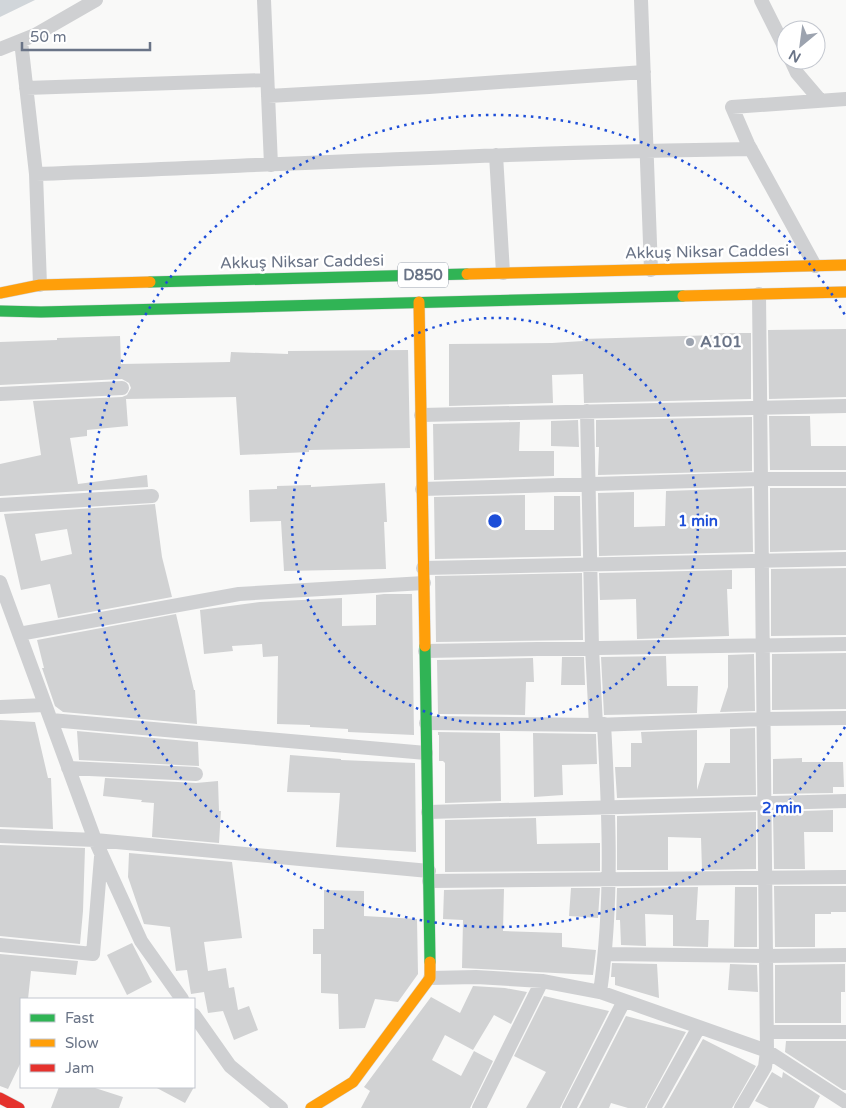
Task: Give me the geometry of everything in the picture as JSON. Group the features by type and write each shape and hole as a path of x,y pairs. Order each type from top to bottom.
{"main road":[{"name":"Akkuş Niksar Caddesi","path":"0,293 40,285 846,265"},
{"name":"D850","path":"0,311 40,312 846,292"},
{"path":"310,1108 353,1082 430,978 419,302"},
{"path":"0,1098 20,1108"}],"street":[{"path":"0,49 35,35 96,0"},
{"path":"264,0 271,165"},
{"path":"641,0 651,270"},
{"path":"761,0 776,30"},
{"path":"20,41 36,174 40,285"},
{"path":"796,70 820,100"},
{"path":"268,96 644,72"},
{"path":"26,88 267,80"},
{"path":"814,266 732,107 846,98"},
{"path":"36,174 496,155 752,149"},
{"path":"496,155 503,273"},
{"path":"741,1108 765,1067 767,1051 759,294"},
{"path":"0,394 122,388"},
{"path":"420,415 846,406"},
{"path":"587,411 592,648 609,806 610,880 606,954 600,992"},
{"path":"422,489 762,479 846,479"},
{"path":"0,505 152,496"},
{"path":"423,568 846,559"},
{"path":"19,634 239,594 424,583"},
{"path":"1,585 94,840 141,941 181,998"},
{"path":"425,651 846,644"},
{"path":"0,707 45,705"},
{"path":"426,723 600,725 846,718"},
{"path":"51,720 426,753"},
{"path":"68,768 196,774"},
{"path":"428,812 846,801"},
{"path":"0,836 94,840 429,876 610,880 846,877"},
{"path":"0,945 93,954 101,854"},
{"path":"606,954 846,955"},
{"path":"430,978 476,977 542,981 600,992 767,1051 837,1102"},
{"path":"479,1108 542,981"},
{"path":"569,1108 624,1001"},
{"path":"195,1016 230,1066 281,1108"},
{"path":"654,1108 698,1027"},
{"path":"767,1032 846,1032"}],"shaded area":[{"path":"0,0 35,0 0,17"}],"building":[{"path":"846,329 846,397 769,399 768,330"},
{"path":"718,333 751,333 751,399 584,403 583,374 552,375 553,403 449,406 449,344 552,343 583,341 582,339 718,335"},
{"path":"120,336 121,364 230,362 231,352 288,354 288,351 408,350 410,448 309,450 309,452 240,455 236,397 126,399 128,426 87,430 87,436 70,438 78,484 147,475 148,487 0,496 0,464 41,455 33,401 122,397 127,395 131,388 129,383 122,379 0,385 0,342"},
{"path":"769,416 810,416 811,446 846,446 846,470 770,470"},
{"path":"752,417 752,471 598,475 599,447 596,447 596,420"},
{"path":"578,420 579,447 551,446 551,421"},
{"path":"520,422 519,451 554,451 554,476 434,480 433,424"},
{"path":"385,483 387,522 384,522 386,569 284,571 281,521 250,522 249,490 277,489 277,486 311,485 311,487"},
{"path":"752,488 753,552 599,556 598,493 634,492 634,527 665,526 666,491"},
{"path":"770,488 846,488 846,550 770,552"},
{"path":"525,495 525,530 554,530 554,496 580,496 581,556 435,559 434,497"},
{"path":"155,504 162,557 172,597 58,618 50,584 21,590 4,514","holes":["67,529 72,554 41,561 35,534"]},
{"path":"846,568 846,635 771,636 771,569"},
{"path":"732,570 732,589 727,589 729,636 637,639 636,599 600,600 599,573"},
{"path":"582,573 583,640 436,642 435,576"},
{"path":"412,594 414,735 348,732 348,729 277,724 278,656 263,657 262,644 232,646 233,651 204,654 200,610 260,602 342,598 342,626 376,625 376,595"},
{"path":"176,614 195,690 197,724 63,712 55,706 42,668 44,668 37,640"},
{"path":"846,653 846,709 772,710 772,654"},
{"path":"754,654 755,711 720,712 728,687 728,655"},
{"path":"666,656 667,686 698,686 697,713 604,715 601,657"},
{"path":"562,657 584,657 585,685 561,685"},
{"path":"533,658 534,682 526,682 525,715 438,714 437,660"},
{"path":"0,720 35,722 48,778 51,778 53,829 0,827"},
{"path":"755,728 756,795 617,798 615,767 631,767 631,743 642,743 641,732 697,730 697,790 705,763 730,763 730,729"},
{"path":"77,731 198,742 199,766 79,760"},
{"path":"438,732 500,733 501,801 445,803 445,763 439,761"},
{"path":"533,733 596,734 597,764 562,765 563,795 534,797"},
{"path":"290,755 341,760 415,763 416,852 336,847 340,793 287,792"},
{"path":"802,758 802,762 843,762 844,787 833,787 833,793 773,794 773,759"},
{"path":"105,778 196,783 218,781 219,811 221,811 219,843 152,837 154,803 103,796"},
{"path":"833,810 833,832 804,832 805,869 774,869 773,812"},
{"path":"756,812 756,869 702,870 701,838 668,837 668,870 617,870 617,816"},
{"path":"536,818 537,844 600,843 600,871 445,872 445,820"},
{"path":"0,845 85,848 80,944 0,936"},
{"path":"129,853 232,862 242,938 204,942 208,971 226,968 229,988 234,987 238,1010 249,1006 258,1030 234,1040 223,1011 208,1013 204,992 191,994 187,970 176,971 170,927 144,924 128,877"},
{"path":"774,886 846,886 846,912 815,914 815,947 775,947"},
{"path":"698,887 696,920 709,920 708,947 673,946 673,915 645,914 646,946 621,945 620,920 616,920 617,888"},
{"path":"735,887 757,887 757,947 734,947"},
{"path":"571,888 600,888 598,918 569,916"},
{"path":"504,889 503,931 562,933 562,947 596,950 593,975 462,968 463,920 443,919 444,890"},
{"path":"324,890 364,891 364,916 417,919 418,974 398,1002 375,999 365,1028 339,1029 338,994 321,993 321,954 313,954 313,929 324,929"},
{"path":"132,943 152,982 127,995 107,955"},
{"path":"0,954 78,961 76,975 31,971 28,998 20,998 20,1064 8,1089 0,1086"},
{"path":"612,963 657,964 659,998 615,985 615,977 611,977"},
{"path":"730,964 757,965 758,992 728,990"},
{"path":"845,964 845,992 841,992 841,1023 775,1023 775,965"},
{"path":"473,986 505,988 527,992 511,1024 494,1015 473,1050 445,1035 432,1060 461,1076 474,1051 493,1061 470,1108 361,1108 370,1091 364,1087 431,997 460,1013"},
{"path":"544,996 609,1011 560,1108 526,1108 546,1072 514,1056"},
{"path":"626,1016 686,1032 645,1108 628,1108 611,1103 609,1108 579,1108"},
{"path":"703,1039 756,1066 732,1108 664,1108"},
{"path":"786,1041 846,1041 846,1090 843,1090 785,1052"},
{"path":"772,1072 782,1078 783,1072 820,1096 814,1108 769,1108 755,1101"},
{"path":"59,1088 95,1088 123,1097 119,1108 51,1108"},
{"path":"157,1088 193,1088 185,1103"}],"traffic: fast":[{"path":"150,282 467,274"},
{"path":"0,311 41,312 683,296"},
{"path":"425,646 430,962"}],"traffic: slow":[{"path":"467,274 846,265"},
{"path":"0,293 40,285 150,282"},
{"path":"683,296 846,292"},
{"path":"419,302 425,646"},
{"path":"311,1108 353,1082 430,978 430,962"}],"traffic: jam":[{"path":"0,1098 19,1108"}],"place":[{"name":"A101","path":"690,342"}]}
